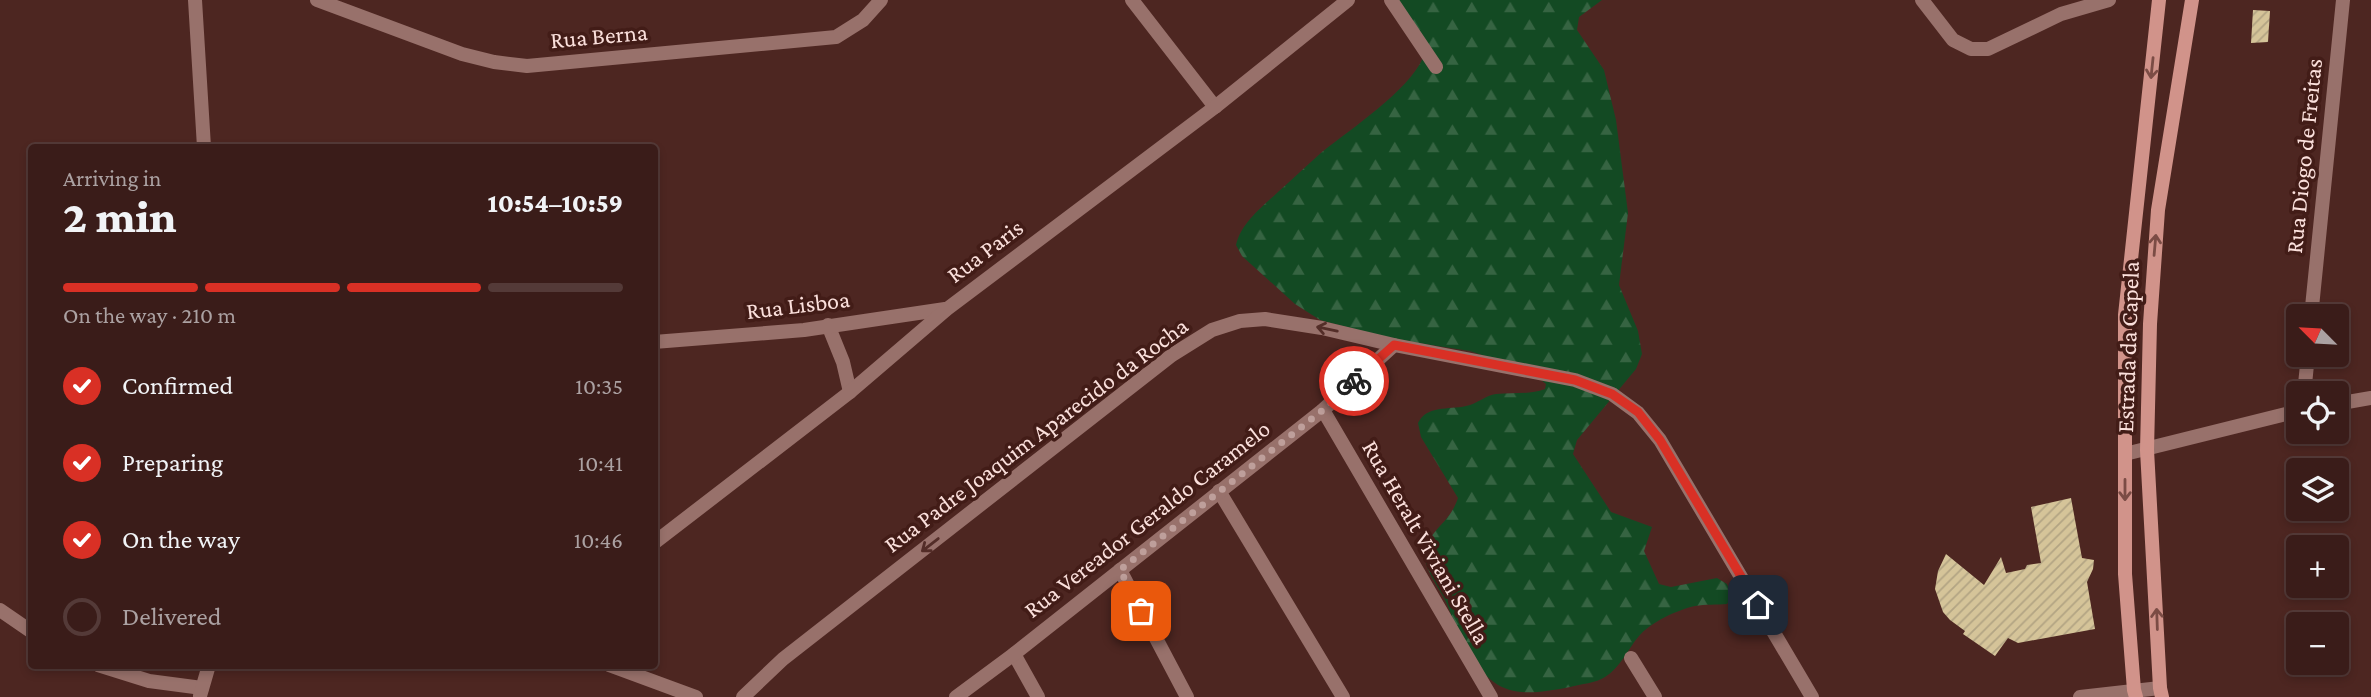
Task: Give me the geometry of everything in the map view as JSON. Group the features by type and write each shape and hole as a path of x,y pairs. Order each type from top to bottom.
{"main road":[{"name":"Estrada da Capela","path":"2135,694 2124,574 2125,315 2159,0"},
{"name":"Estrada da Capela","path":"2161,692 2147,450 2150,324 2158,210 2192,0"}],"street":[{"path":"195,0 204,144"},
{"name":"Rua Berna","path":"317,0 462,54 494,62 527,65 836,37 863,20 881,0"},
{"path":"1132,0 1215,107"},
{"name":"Rua Paris","path":"658,540 850,392 947,309 1215,107 1348,0"},
{"path":"1391,0 1436,67"},
{"path":"1922,0 1953,40 1971,49 1987,49 2061,14 2109,0"},
{"name":"Rua Diogo de Freitas","path":"2312,304 2343,0"},
{"name":"Rua Lisboa","path":"658,342 804,330 947,309"},
{"name":"Rua Padre Joaquim Aparecido da Rocha","path":"743,697 783,659 1172,355 1212,330 1240,321 1265,319 1322,328 1394,345 1575,380 1612,394 1638,412 1660,440 1812,697"},
{"path":"828,326 843,362 850,392"},
{"name":"Rua Vereador Geraldo Caramelo","path":"956,697 1323,410 1394,345"},
{"path":"2349,402 2371,398"},
{"name":"Rua Heralt Viviani Stella","path":"1323,410 1491,697"},
{"path":"2125,454 2286,414"},
{"path":"1219,491 1343,697"},
{"path":"1120,570 1187,697"},
{"path":"0,610 28,629"},
{"path":"1014,654 1038,697"},
{"path":"1630,658 1655,697"},
{"path":"110,669 201,693 208,669"},
{"path":"620,669 696,697"},
{"path":"2080,697 2161,692"}],"green space":[{"path":"1393,0 1602,0 1579,17 1577,30 1604,70 1616,120 1628,213 1619,285 1638,331 1642,354 1636,369 1577,440 1573,454 1611,512 1652,527 1644,551 1659,584 1671,587 1717,578 1727,584 1732,596 1727,604 1695,606 1657,621 1639,636 1611,673 1593,682 1536,692 1509,690 1498,685 1477,665 1463,643 1445,600 1426,565 1425,550 1428,542 1451,512 1458,498 1421,437 1418,423 1432,411 1470,405 1502,393 1539,391 1545,389 1546,384 1530,371 1470,351 1392,339 1320,320 1295,304 1242,256 1236,245 1242,230 1259,210 1322,152 1392,96 1416,71 1423,58"}],"building":[{"path":"2253,10 2270,11 2268,42 2251,43"},
{"path":"2071,498 2082,558 2094,560 2087,582 2095,629 2018,643 2008,638 1995,656 1963,634 1965,631 1943,612 1935,589 1938,571 1946,554 1984,585 2001,557 2006,573 2041,563 2031,507"}],"way so far":[{"path":"1141,611 1120,570 1323,410 1354,381"}],"route":[{"path":"1354,381 1394,345 1575,380 1612,394 1638,412 1660,440 1758,605"}]}
